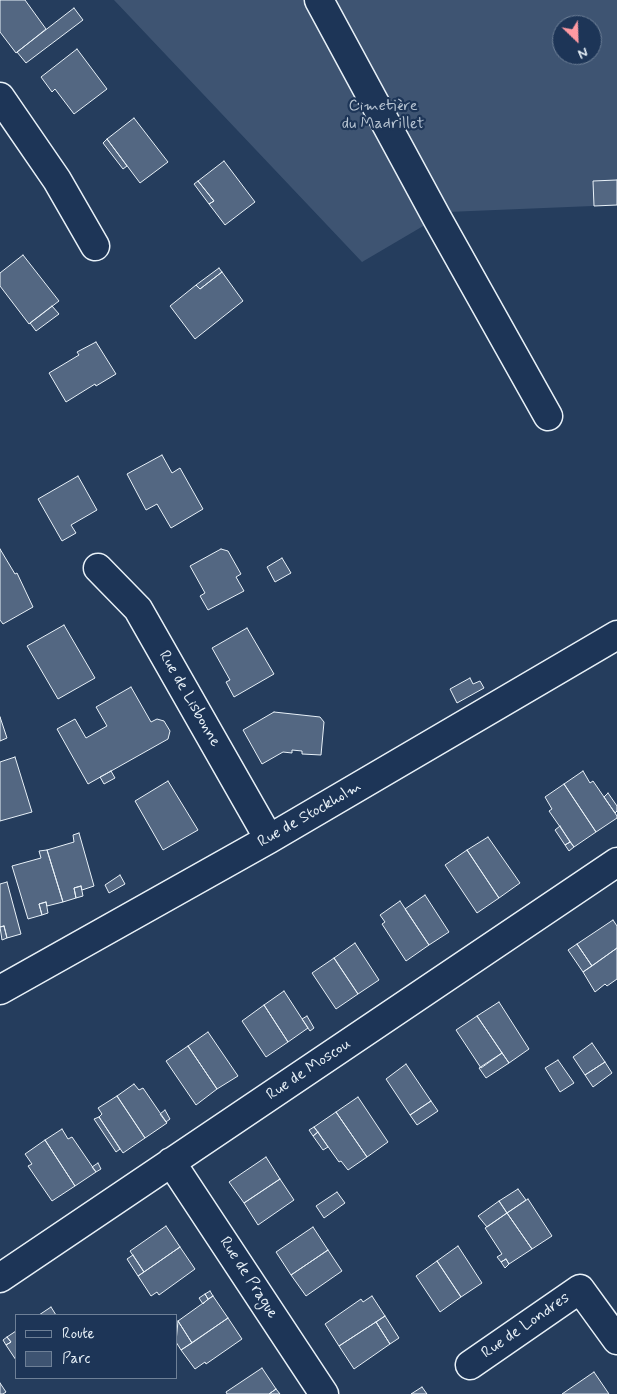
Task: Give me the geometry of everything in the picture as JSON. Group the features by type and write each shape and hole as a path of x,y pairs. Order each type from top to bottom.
{"street":[{"path":"319,0 432,209 548,416"},
{"path":"0,97 57,180 95,246"},
{"name":"Rue de Lisbonne","path":"98,568 138,609 269,839"},
{"name":"Rue de Stockholm","path":"0,990 269,839 617,635"},
{"name":"Rue de Moscou","path":"0,1278 617,863"},
{"name":"Rue de Prague","path":"171,1162 324,1394"},
{"name":"Rue de Londres","path":"470,1365 580,1288 617,1340"}],"green space":[{"name":"Cimetière du Madrillet","path":"114,0 617,0 617,205 447,212 362,262"}],"building":[{"path":"0,0 25,0 46,29 16,53 0,32"},
{"path":"74,8 83,20 26,63 17,52"},
{"path":"77,49 107,89 74,114 55,89 52,92 41,77"},
{"path":"134,118 168,162 140,183 107,139"},
{"path":"107,139 127,166 123,169 103,143"},
{"path":"224,161 255,202 225,225 209,204 214,201 198,181"},
{"path":"617,180 617,205 594,206 593,181"},
{"path":"198,181 214,201 209,204 194,184"},
{"path":"23,255 59,301 29,324 0,286 0,273"},
{"path":"219,268 222,272 200,289 196,285"},
{"path":"222,272 243,301 195,339 170,306 196,285 200,289"},
{"path":"52,306 59,314 36,331 30,323"},
{"path":"96,342 116,374 96,386 95,384 66,402 49,373 79,355 77,352"},
{"path":"162,455 172,473 180,468 203,509 171,528 157,504 146,510 127,474"},
{"path":"78,476 97,510 71,525 76,533 62,541 38,499"},
{"path":"0,549 15,574 17,573 33,607 3,624 0,620"},
{"path":"221,549 228,551 241,574 236,577 244,591 208,610 200,596 205,593 190,566"},
{"path":"282,558 291,573 275,582 267,567"},
{"path":"64,625 95,678 58,699 27,646"},
{"path":"247,628 274,674 234,697 226,682 230,680 212,648"},
{"path":"470,678 473,684 480,681 484,688 457,703 450,689"},
{"path":"131,687 151,722 157,719 164,721 170,731 168,739 88,784 57,729 75,719 86,738 107,726 96,707"},
{"path":"274,712 320,717 324,722 321,755 302,754 302,751 292,750 292,753 283,752 262,764 243,730"},
{"path":"0,717 7,738 0,741"},
{"path":"15,757 32,812 0,821 0,762"},
{"path":"111,771 115,778 104,784 100,777"},
{"path":"583,771 590,783 593,781 617,816 617,818 596,832 564,784"},
{"path":"168,781 198,830 163,850 135,801"},
{"path":"564,784 596,832 574,847 549,811 552,809 545,797"},
{"path":"608,793 617,806 615,813 604,797"},
{"path":"560,826 570,842 565,845 555,830"},
{"path":"79,833 94,886 82,890 81,886 74,888 76,898 63,902 47,850 74,842 73,835"},
{"path":"488,837 520,883 499,898 467,850"},
{"path":"570,842 574,847 569,851 565,845"},
{"path":"47,850 63,902 47,906 46,902 39,904 42,915 28,919 12,866 41,858 39,851"},
{"path":"467,850 499,898 477,913 445,865"},
{"path":"120,875 125,884 109,893 105,885"},
{"path":"7,882 21,934 7,938 4,926 0,927 0,884"},
{"path":"81,886 83,896 76,898 74,888"},
{"path":"425,895 449,932 429,945 405,909"},
{"path":"400,901 429,945 406,961 382,924 385,922 380,915"},
{"path":"46,902 48,913 42,915 39,904"},
{"path":"613,920 617,926 617,948 592,966 577,944"},
{"path":"4,926 7,938 2,940 0,927"},
{"path":"355,943 379,980 358,994 334,958"},
{"path":"577,944 592,966 583,972 568,950"},
{"path":"617,948 617,979 607,986 605,984 595,992 583,972"},
{"path":"334,958 358,994 336,1009 312,973"},
{"path":"284,991 308,1028 288,1042 264,1005"},
{"path":"499,1002 529,1049 509,1063 477,1016"},
{"path":"264,1005 288,1042 266,1057 242,1021"},
{"path":"307,1016 314,1028 310,1031 302,1019"},
{"path":"477,1016 502,1053 481,1068 456,1030"},
{"path":"208,1032 238,1076 217,1089 188,1046"},
{"path":"592,1043 605,1062 585,1075 573,1057"},
{"path":"188,1046 217,1089 196,1105 166,1061"},
{"path":"502,1053 509,1063 486,1078 479,1068"},
{"path":"558,1060 574,1083 560,1092 545,1068"},
{"path":"605,1062 612,1073 593,1087 585,1075"},
{"path":"406,1064 431,1101 410,1115 386,1079"},
{"path":"134,1084 139,1090 143,1088 167,1123 145,1138 117,1096"},
{"path":"117,1096 145,1138 123,1153 99,1117 102,1114 98,1108"},
{"path":"358,1097 388,1142 367,1157 336,1112"},
{"path":"431,1101 438,1111 417,1125 410,1115"},
{"path":"165,1110 170,1119 166,1122 160,1114"},
{"path":"336,1112 367,1157 348,1170 341,1161 339,1162 314,1127"},
{"path":"99,1117 120,1149 116,1152 94,1119"},
{"path":"314,1127 318,1132 313,1136 309,1130"},
{"path":"62,1129 68,1139 72,1137 96,1172 75,1186 45,1140"},
{"path":"318,1132 328,1147 323,1150 313,1136"},
{"path":"45,1140 75,1186 52,1201 28,1166 32,1164 25,1154"},
{"path":"266,1157 280,1179 244,1203 229,1182"},
{"path":"98,1163 101,1169 96,1172 92,1167"},
{"path":"280,1179 294,1200 258,1225 244,1203"},
{"path":"518,1189 526,1200 507,1213 499,1201"},
{"path":"337,1192 345,1203 324,1218 316,1206"},
{"path":"528,1199 552,1236 532,1249 507,1213"},
{"path":"499,1201 507,1213 487,1227 478,1216"},
{"path":"507,1213 532,1249 509,1264 506,1259 501,1262 497,1257 502,1254 485,1228"},
{"path":"166,1226 180,1247 144,1272 130,1251"},
{"path":"313,1227 328,1250 291,1275 276,1252"},
{"path":"458,1246 482,1283 461,1297 437,1261"},
{"path":"180,1247 195,1269 159,1295 157,1292 151,1296 138,1276"},
{"path":"328,1250 342,1271 306,1296 291,1275"},
{"path":"133,1255 144,1272 138,1276 127,1259"},
{"path":"506,1259 509,1264 505,1268 501,1262"},
{"path":"437,1261 461,1297 440,1312 416,1276"},
{"path":"210,1291 213,1296 208,1299 205,1294"},
{"path":"205,1294 208,1299 203,1304 199,1298"},
{"path":"213,1296 228,1318 192,1343 178,1321"},
{"path":"372,1296 385,1316 339,1346 325,1324 361,1299 363,1302"},
{"path":"51,1307 55,1314 40,1314"},
{"path":"385,1316 399,1338 390,1344 376,1322"},
{"path":"228,1318 242,1339 206,1364 205,1362 195,1369 181,1350"},
{"path":"178,1321 192,1343 181,1350 178,1345"},
{"path":"376,1322 390,1344 354,1369 339,1346"},
{"path":"15,1332 15,1358 6,1345 11,1342 7,1337"},
{"path":"7,1337 11,1342 6,1345 3,1340"},
{"path":"262,1368 276,1389 269,1394 227,1394 226,1392"},
{"path":"594,1372 609,1394 562,1394"},
{"path":"0,1383 6,1392 3,1394 0,1394"},
{"path":"422,1387 427,1394 411,1394"},
{"path":"276,1389 280,1394 269,1394"}]}
